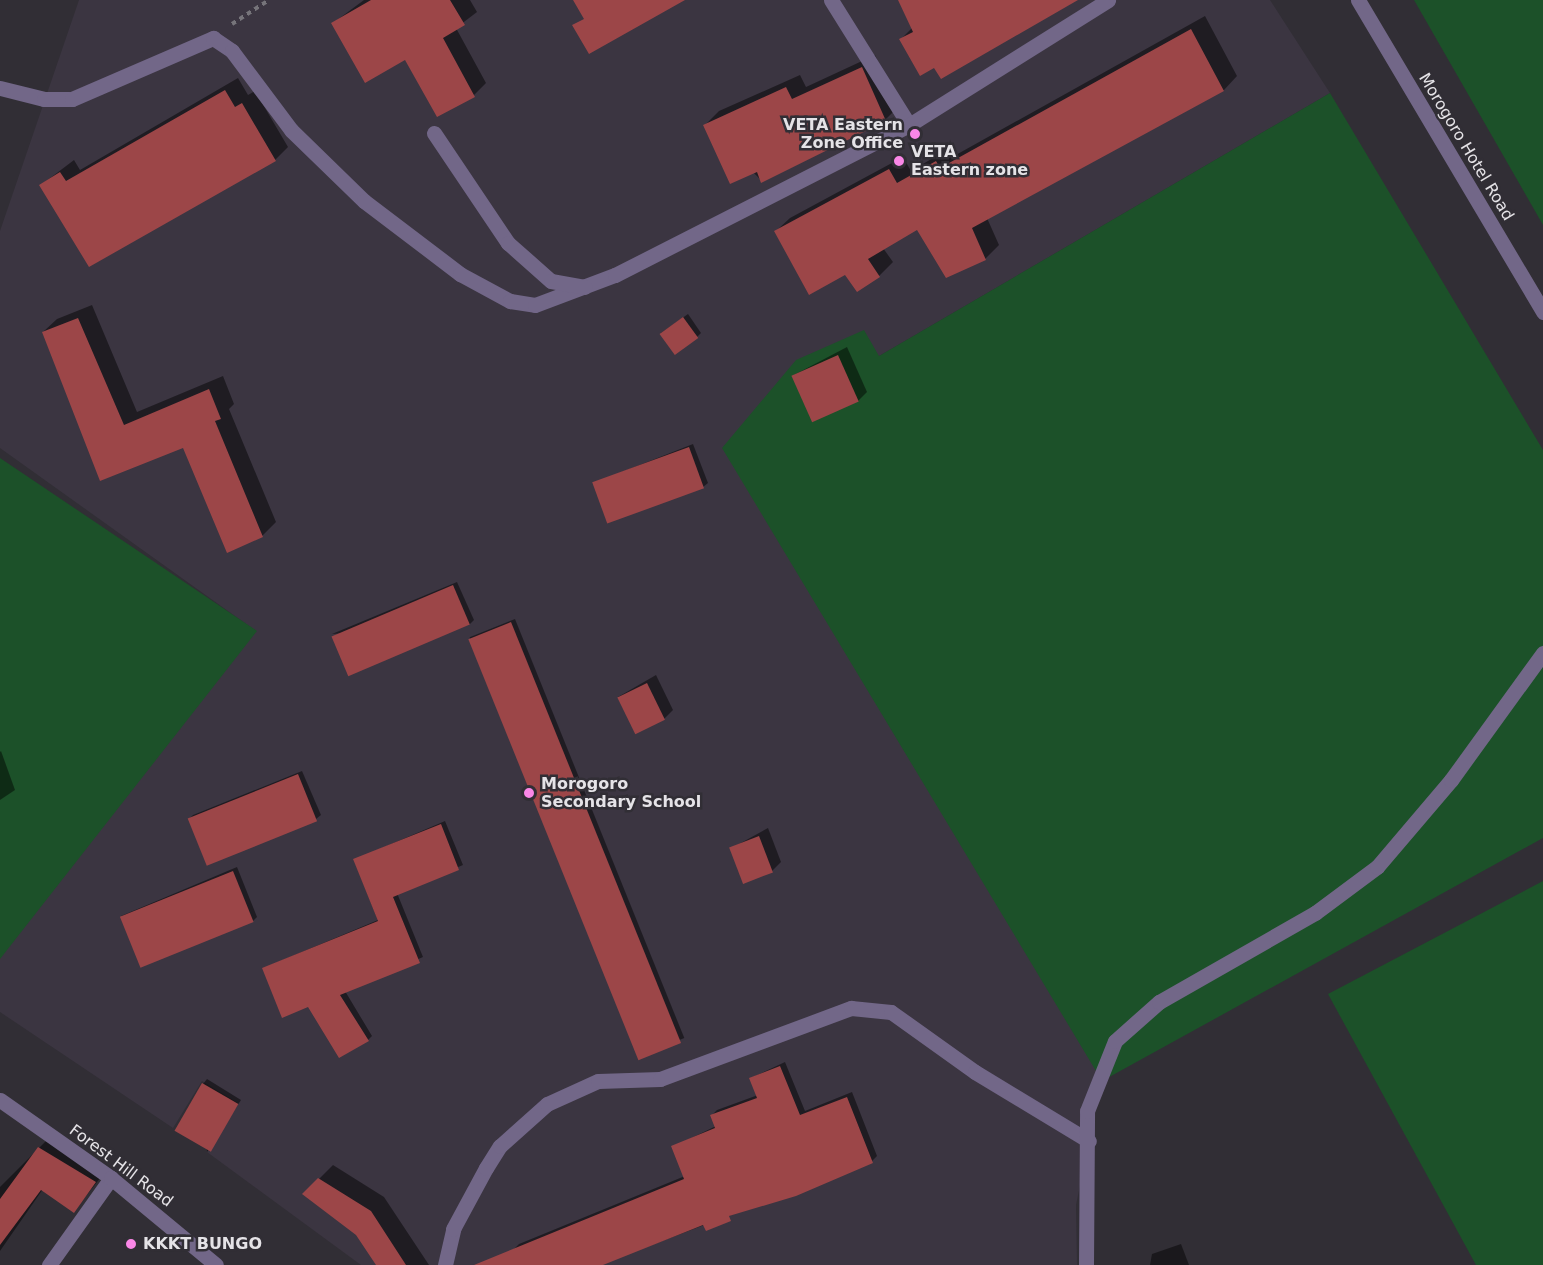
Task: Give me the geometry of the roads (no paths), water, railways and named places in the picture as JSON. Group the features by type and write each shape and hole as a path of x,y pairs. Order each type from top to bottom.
{"street":[{"path":"831,0 909,125"},
{"path":"434,133 484,215 543,276 580,289 615,275 909,125 1108,0"},
{"name":"Morogoro Hotel Road","path":"1358,0 1543,312"},
{"path":"0,88 44,99 72,99 213,38 232,51 276,113 333,172 460,274 510,301 535,305 615,275"},
{"path":"1086,1265 1083,1166 1089,1142 1087,1111 1110,1048 1127,1026 1168,996 1315,913 1377,867 1451,780 1543,653"},
{"path":"445,1265 453,1229 486,1168 508,1138 547,1104 598,1081 660,1079 851,1008 891,1012 975,1072 1089,1142"},
{"name":"Forest Hill Road","path":"0,1100 111,1178 216,1265"},
{"path":"49,1265 111,1178"}],"place":[{"name":"VETA Eastern Zone Office","path":"915,134"},
{"name":"VETA Eastern zone","path":"899,161"},
{"name":"Morogoro Secondary School","path":"529,793"},
{"name":"KKKT BUNGO","path":"131,1244"}]}
